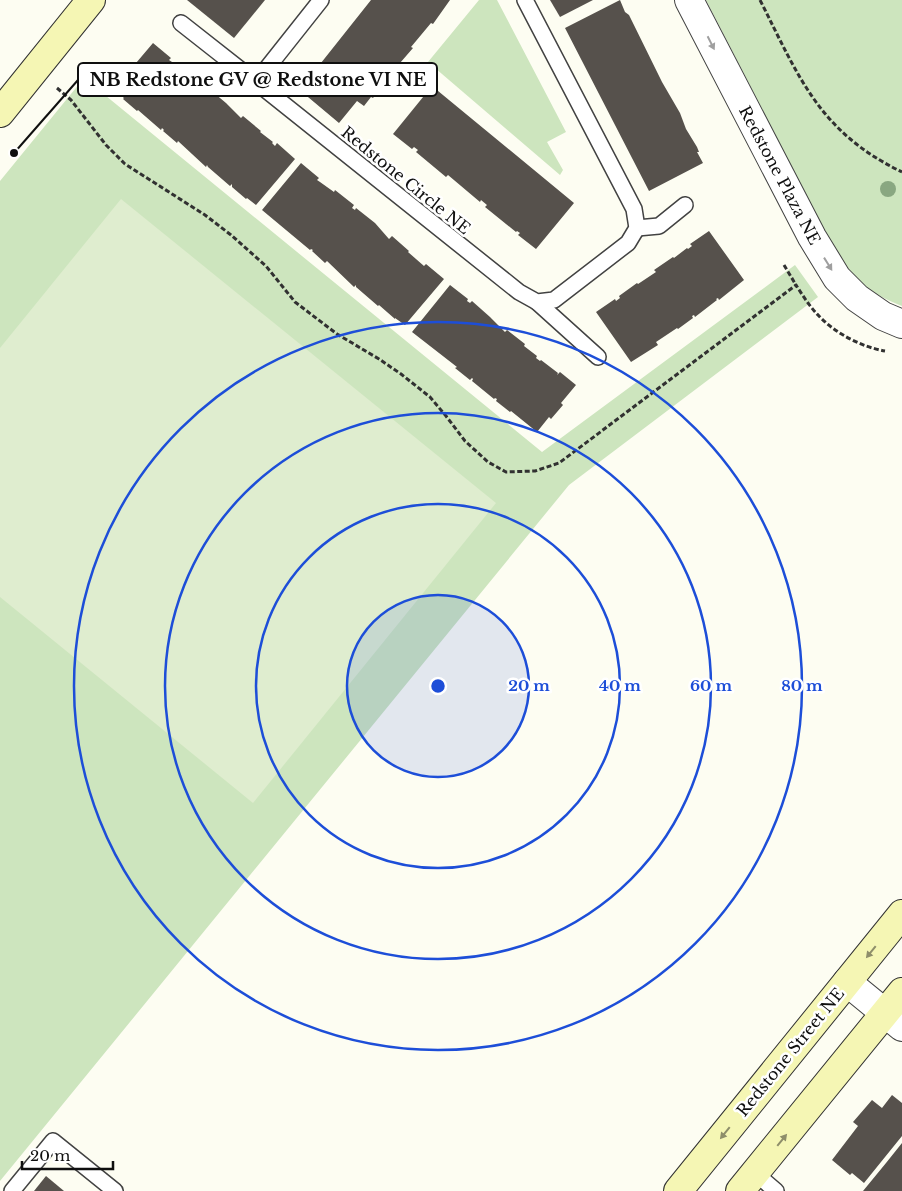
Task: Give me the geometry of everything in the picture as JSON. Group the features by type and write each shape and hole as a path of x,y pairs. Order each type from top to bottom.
{"street":[{"path":"0,113 92,0"},
{"name":"Redstone Plaza NE","path":"689,0 812,237 837,278 857,298 883,316 902,324"},
{"name":"Redstone Street NE","path":"678,1191 902,914"},
{"path":"748,1182 896,1011 847,982"}],"lane":[{"path":"256,82 321,0"},
{"path":"524,0 634,209 637,228 628,244 568,290 554,300 538,302"},
{"name":"Redstone Circle NE","path":"181,22 519,292 538,302 598,357"},
{"path":"637,228 658,226 685,205"},
{"path":"12,1191 52,1141 115,1191"},
{"path":"748,1182 776,1191"}],"path":[{"path":"760,0 798,76 810,96 826,116 857,146 902,172"},
{"path":"36,70 71,100 106,145 125,164 205,215 231,235 266,266 295,302 337,334 401,374 430,398 465,441 482,457 506,472 535,471 559,463 796,285"},
{"path":"784,265 811,307 829,325 875,349 893,352"}],"green space":[{"path":"479,0 497,0 566,132 547,142 563,170 560,175 428,62"},
{"path":"706,0 902,0 902,306 882,297 867,287 839,259"},
{"path":"84,78 542,452 795,265 818,297 569,485 0,1181 0,181"},
{"path":"121,199 496,503 253,803 0,597 0,348"}],"building":[{"path":"187,0 265,0 234,38"},
{"path":"371,0 450,0 433,24 431,23 411,47 413,48 383,81 385,83 373,98 371,97 364,106 357,101 339,123 302,92 320,70 317,68"},
{"path":"550,0 593,0 560,17"},
{"path":"620,0 680,113 703,163 649,191 565,28"},
{"path":"153,43 171,58 169,60 186,70 205,85 203,87 206,90 208,88 241,118 243,116 261,131 275,146 277,143 295,159 256,205 232,187 232,184 230,186 207,165 206,167 178,141 177,143 163,131 162,128 161,130 137,111 114,89"},
{"path":"432,86 574,203 536,249 518,235 520,233 516,232 485,207 487,205 481,200 480,202 448,175 446,177 416,152 418,150 414,147 412,149 393,134"},
{"path":"301,163 319,178 317,180 334,192 335,190 354,205 352,208 355,210 356,208 375,223 389,239 392,236 424,266 426,264 444,279 405,325 378,306 356,285 354,287 327,261 325,263 313,250 310,250 262,210"},
{"path":"709,231 744,280 719,300 718,298 716,299 695,317 694,315 692,316 693,318 678,329 656,342 658,345 631,362 596,312 615,299 616,301 620,298 619,296 656,272 654,270 673,257 688,249 692,246 690,244"},
{"path":"450,285 468,299 467,301 470,303 472,301 505,332 507,330 525,344 524,346 537,356 536,358 558,373 557,375 560,372 576,385 561,403 563,405 551,419 549,417 537,432 496,401 497,399 494,399 472,381 472,378 470,380 455,368 457,367 412,332"},
{"path":"892,1095 902,1103 902,1136 864,1183 852,1173 850,1175 832,1160 858,1126 853,1122 872,1100 882,1108"},
{"path":"902,1143 902,1191 863,1191 886,1163"},
{"path":"46,1176 64,1191 34,1191"}],"place":[{"name":"NB Redstone GV @ Redstone VI NE","path":"14,153"}]}
